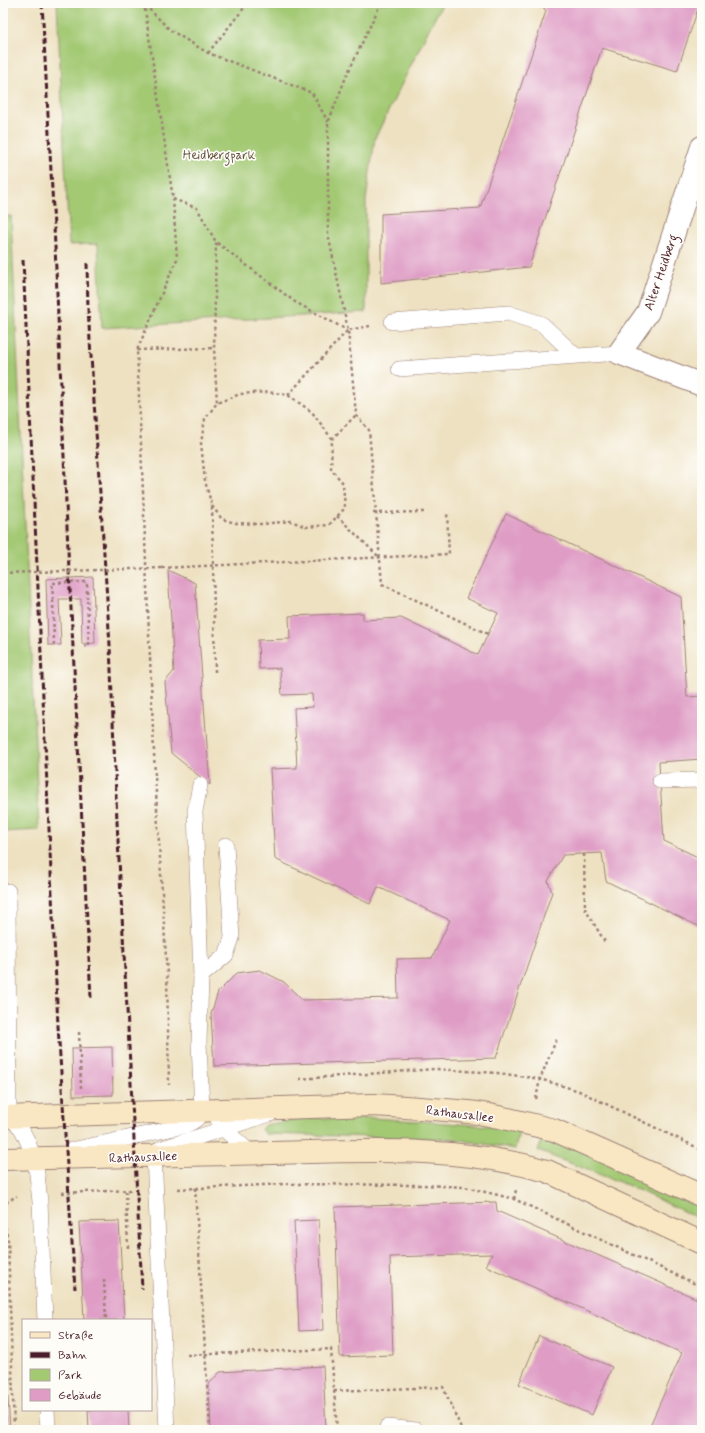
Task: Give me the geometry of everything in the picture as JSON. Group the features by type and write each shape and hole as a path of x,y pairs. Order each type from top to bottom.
{"main road":[{"name":"Rathausallee","path":"6,1117 373,1105 426,1108 478,1114 532,1124 554,1130 702,1196"},
{"name":"Rathausallee","path":"3,1159 385,1150 473,1156 522,1164 547,1171 702,1243"}],"street":[{"name":"Alter Heidberg","path":"619,353 648,312 702,146"},
{"path":"619,353 702,385"}],"lane":[{"path":"392,322 508,313 542,324 575,355"},
{"path":"398,369 619,353"},
{"path":"660,781 702,780"},
{"path":"200,785 195,811 201,976 199,1043 202,1110 251,1153"},
{"path":"201,976 226,955 232,938 226,845"},
{"path":"8,891 6,1117 20,1128 27,1140 34,1158 39,1194 45,1319"},
{"path":"167,1430 155,1153 160,1149 288,1108"},
{"name":"Rathausallee","path":"34,1158 184,1126 195,1122 200,1117 202,1110"},
{"path":"47,1411 48,1430"},
{"path":"387,1427 416,1430"}],"path":[{"path":"208,53 248,3"},
{"path":"381,3 346,77 328,123 328,234 348,330 356,415 369,430 382,584 488,634"},
{"path":"144,4 170,30 208,53 312,93 328,123"},
{"path":"144,4 173,199 177,259 137,350 154,768 167,974 169,1087"},
{"path":"173,199 197,208 216,242 295,302 348,330"},
{"path":"216,242 214,348 217,403"},
{"path":"288,395 348,330"},
{"path":"137,350 214,348"},
{"path":"212,506 222,519 235,523 262,524 291,521 306,527 329,525 345,508 343,483 331,469 332,439 312,412 288,395 267,392 240,394 217,403 205,419 201,443 205,481 212,506 215,672"},
{"path":"332,439 356,415"},
{"path":"373,513 424,512"},
{"path":"3,573 162,568 449,554 447,512"},
{"path":"337,516 379,557"},
{"path":"69,570 69,582"},
{"path":"54,647 52,583 69,582 87,582 89,646 84,646"},
{"path":"584,854 585,909 604,942"},
{"path":"79,1032 81,1091"},
{"path":"210,1430 195,1188 286,1184 423,1185 465,1187 514,1199 702,1287"},
{"path":"126,1191 128,1249"},
{"path":"39,1194 103,1192"},
{"path":"3,1215 8,1241 14,1430"},
{"path":"104,1279 106,1319"},
{"path":"164,1356 331,1349 338,1430"},
{"path":"334,1391 443,1386 462,1430"}],"green space":[{"name":"Heidbergpark","path":"57,3 443,3 375,138 366,200 366,312 102,328 98,244 69,245"},
{"path":"11,216 39,830 3,832 3,217"},
{"path":"304,1118 373,1118 520,1128 515,1149 454,1139 265,1134 261,1129 265,1125"},
{"path":"544,1134 702,1204 702,1220 627,1185 538,1151"}],"building":[{"path":"540,3 689,3 699,6 677,71 602,48 529,267 381,283 381,214 480,208 546,11"},
{"path":"506,514 681,597 687,697 702,696 702,759 659,762 660,781 664,841 702,859 702,928 606,881 602,853 563,855 548,881 552,892 496,1058 214,1066 211,1014 218,992 237,973 260,970 284,982 302,1000 398,998 397,959 432,958 450,920 378,887 370,904 275,859 270,769 297,768 294,708 313,707 312,694 282,695 280,668 259,669 258,640 290,639 289,616 363,613 363,620 401,618 478,655 498,613 466,598"},
{"path":"168,570 195,583 210,785 171,753 165,682 174,671"},
{"path":"93,577 95,643 82,644 81,599 59,599 61,645 48,645 46,579"},
{"path":"112,1047 113,1095 73,1096 72,1048"},
{"path":"496,1202 497,1211 702,1301 702,1430 648,1430 682,1353 486,1266 492,1254 390,1257 393,1355 340,1357 335,1207"},
{"path":"319,1220 323,1330 299,1331 294,1221"},
{"path":"119,1221 124,1319 84,1319 79,1222"},
{"path":"539,1336 612,1367 592,1415 519,1384"},
{"path":"323,1366 326,1430 211,1430 209,1384 220,1372"},
{"path":"3,1391 8,1397 10,1430 3,1430"},
{"path":"88,1411 128,1411 129,1430 89,1430"}],"railway":[{"path":"42,3 91,998"},
{"path":"23,260 58,1026 75,1289"},
{"path":"87,263 88,310 110,645 117,822 142,1289"}]}
